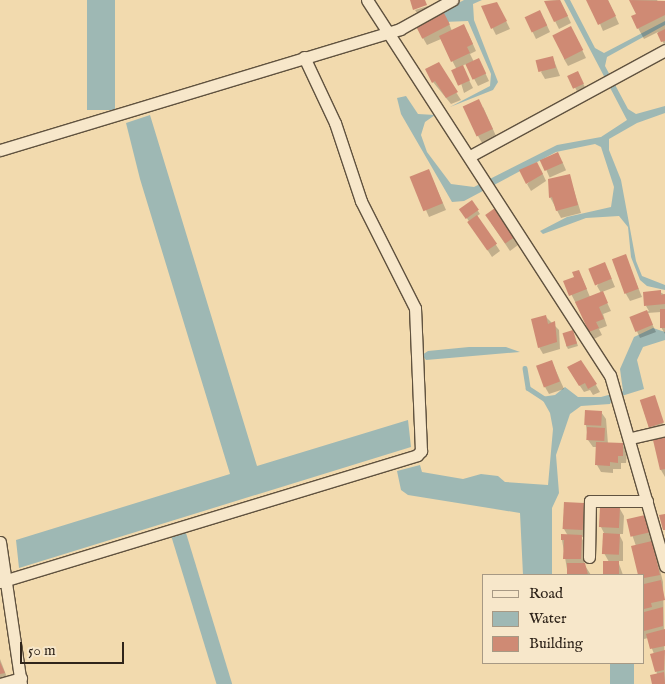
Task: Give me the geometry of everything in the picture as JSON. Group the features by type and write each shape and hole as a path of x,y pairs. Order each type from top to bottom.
{"street":[{"path":"367,0 584,333 616,388 665,566"},
{"path":"0,150 400,28 452,0"},
{"path":"470,156 665,50"},
{"path":"3,580 417,455 421,450 415,308 361,201 335,123 304,56"},
{"path":"631,438 665,430"},
{"path":"589,557 590,501 647,501"},
{"path":"0,542 3,580 21,681 0,684"}],"water":[{"path":"87,0 115,0 115,110 87,110"},
{"path":"464,0 482,0 473,4 474,20 498,82 493,90 450,107 490,86 491,74 468,21 420,23"},
{"path":"564,0 570,0 595,48 604,53 665,21 665,25 607,57 605,66 628,109 636,114 665,106 665,113 637,123 609,139 609,150 621,180 636,261 642,276 665,285 665,290 647,286 640,280 631,257 628,227 619,216 586,218 543,234 540,231 567,217 611,207 614,187 601,147 595,144 556,152 464,201 452,202 401,114 397,98 406,96 418,114 435,115 425,122 421,135 427,152 451,184 474,187 557,145 601,137 627,120"},
{"path":"150,115 257,466 408,420 411,447 19,568 16,540 230,474 140,179 126,123"},
{"path":"653,328 665,332 665,340 643,347 637,360 644,389 612,399 610,404 581,406 570,414 556,455 559,493 552,508 552,574 523,574 520,513 408,495 401,490 397,471 420,465 422,472 463,479 481,474 498,476 505,482 548,485 553,429 550,413 541,397 555,395 565,387 578,397 601,397 623,391 620,369 634,337"},
{"path":"469,347 506,347 520,352 426,360 422,355 428,351"},
{"path":"186,533 232,684 216,684 172,537"},
{"path":"610,664 634,664 634,684 610,684"}],"building":[{"path":"410,0 425,0 427,5 413,10"},
{"path":"560,0 568,16 554,22 544,1"},
{"path":"586,0 608,0 616,16 598,25"},
{"path":"629,0 665,1 665,15 637,29 631,16 636,14"},
{"path":"497,2 507,21 491,29 481,6"},
{"path":"540,10 547,25 532,33 525,17"},
{"path":"444,13 450,25 422,39 416,27"},
{"path":"464,24 473,44 467,47 470,53 451,62 439,36"},
{"path":"571,26 583,50 565,60 552,36"},
{"path":"665,29 665,41 661,42 657,33"},
{"path":"553,56 556,68 538,72 536,60"},
{"path":"479,58 486,73 473,80 465,64"},
{"path":"439,62 458,92 446,98 435,81 432,83 425,69"},
{"path":"463,65 470,81 458,86 451,70"},
{"path":"578,71 584,84 573,89 567,76"},
{"path":"479,99 493,129 477,137 463,107"},
{"path":"558,152 563,163 545,171 540,160"},
{"path":"537,162 543,174 526,184 519,170"},
{"path":"429,169 443,203 423,211 410,177"},
{"path":"570,174 578,205 556,211 552,197 549,198 548,179"},
{"path":"472,200 479,210 466,219 459,209"},
{"path":"495,208 515,237 505,244 485,215"},
{"path":"477,215 497,244 487,251 467,222"},
{"path":"626,254 639,289 625,294 612,259"},
{"path":"605,262 612,279 595,285 588,269"},
{"path":"579,270 587,289 569,296 563,281 574,277 572,272"},
{"path":"661,290 661,295 665,294 665,304 644,306 643,292"},
{"path":"603,291 608,303 599,307 604,319 596,322 599,328 589,332 575,302"},
{"path":"660,309 665,309 665,328 660,328"},
{"path":"647,310 653,325 635,332 629,317"},
{"path":"546,315 548,324 555,321 557,342 538,348 531,319"},
{"path":"573,330 577,343 567,347 562,333"},
{"path":"552,360 560,382 544,387 536,366"},
{"path":"581,360 597,384 588,389 585,383 579,386 567,367"},
{"path":"655,395 664,423 649,428 640,400"},
{"path":"585,410 602,411 601,426 584,425"},
{"path":"587,427 605,428 604,441 586,440"},
{"path":"665,437 665,469 660,470 653,440"},
{"path":"596,442 623,443 623,456 618,456 618,463 610,462 610,466 595,465"},
{"path":"564,502 584,503 583,530 563,529"},
{"path":"600,507 620,508 619,528 599,527"},
{"path":"665,514 665,530 663,530 659,515"},
{"path":"645,515 649,533 631,537 626,519"},
{"path":"603,533 620,534 619,555 602,554"},
{"path":"561,534 582,535 581,559 563,559 564,540 561,540"},
{"path":"652,541 660,575 645,578 645,574 638,574 631,546"},
{"path":"603,561 619,561 619,574 603,574"},
{"path":"567,563 585,563 588,574 567,574"},
{"path":"661,580 665,600 651,603 652,607 645,609 645,584"},
{"path":"663,607 663,626 645,631 645,612"},
{"path":"665,629 665,646 650,649 646,634"},
{"path":"665,650 664,670 655,672 650,654"},
{"path":"0,662 5,673 0,674"},
{"path":"664,672 665,684 652,684 650,675"}],"waterway":[{"path":"525,368 528,388 545,399"}]}
